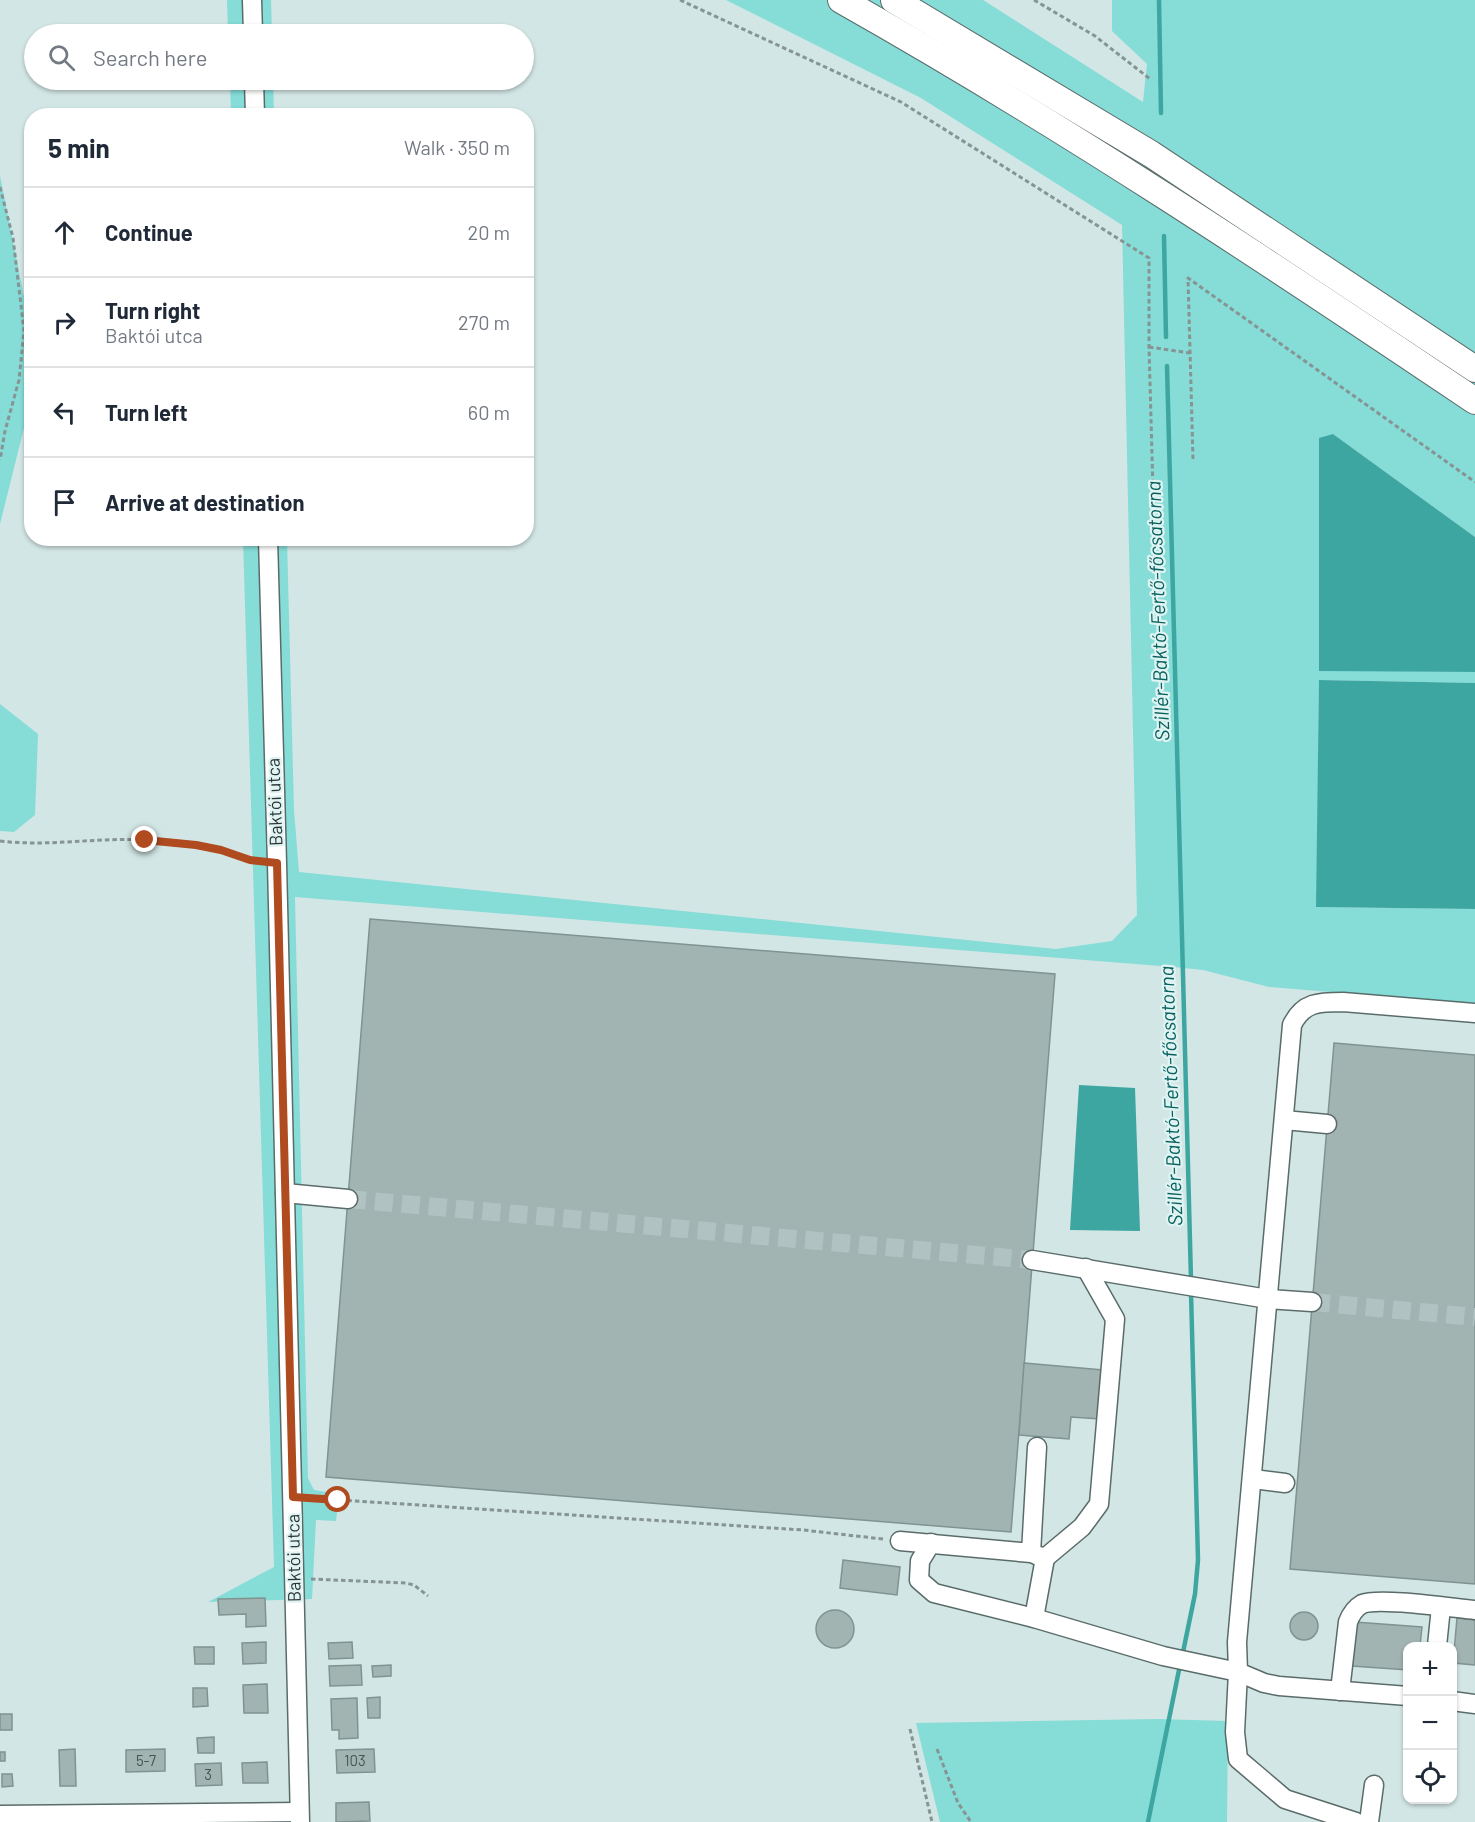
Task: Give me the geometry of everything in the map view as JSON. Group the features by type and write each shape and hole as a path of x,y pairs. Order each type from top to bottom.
{"highway":[{"path":"842,0 958,67 1161,192 1475,401"},
{"path":"894,0 1150,154 1475,369"}],"street":[{"path":"252,0 253,24"},
{"path":"254,90 255,108"},
{"name":"Baktói utca","path":"268,546 300,1817"},
{"path":"1356,1822 1285,1799 1238,1759 1235,1732 1238,1642 1292,1025 1300,1012 1325,1002 1475,1013"},
{"path":"1284,1120 1327,1124"},
{"path":"285,1193 348,1199"},
{"path":"1032,1260 1268,1299 1312,1302"},
{"path":"900,1541 1038,1556 1082,1527 1099,1504 1115,1319 1086,1268"},
{"path":"1035,1618 1038,1556 1037,1447"},
{"path":"1253,1479 1284,1483"},
{"path":"931,1543 920,1561 919,1580 934,1593 1035,1618 1163,1656 1238,1672 1264,1683 1403,1696"},
{"path":"1340,1691 1348,1622 1350,1614 1356,1608 1363,1604 1385,1602 1475,1610"},
{"path":"1438,1642 1441,1607"},
{"path":"1457,1702 1475,1704"},
{"path":"1369,1822 1374,1785"},
{"path":"0,1815 115,1818 300,1817"}],"path":[{"path":"680,0 901,102 1149,258 1154,526"},
{"path":"1034,0 1095,36 1150,79"},
{"path":"0,187 13,238 24,331 20,380 5,431 0,460"},
{"path":"1193,459 1188,278 1475,482"},
{"path":"1149,347 1190,353"},
{"path":"0,841 36,844 145,840 196,845 221,850 250,860 277,863"},
{"path":"293,1497 803,1530 900,1541"},
{"path":"294,1578 406,1583 414,1585 428,1596"},
{"path":"910,1729 932,1822"},
{"path":"937,1749 958,1803 971,1822"}],"shaded area":[{"path":"227,0 271,0 272,24 228,24"},
{"path":"726,0 983,0 1143,102 1147,64 1112,31 1112,0 1475,0 1475,537 1333,434 1320,670 1475,672 1475,683 1319,680 1317,907 1475,909 1475,1004 1269,987 1203,970 1173,967 295,897 308,1478 314,1490 339,1494 336,1521 316,1520 312,1599 208,1602 274,1567 243,546 287,546 294,810 299,872 1056,949 1112,941 1137,915 1122,225 921,98"},
{"path":"230,90 273,90 274,108 231,108"},
{"path":"0,176 24,297 24,428 0,524"},
{"path":"1333,434 1475,537 1475,672 1319,671 1319,438"},
{"path":"1319,680 1475,683 1475,909 1316,907"},
{"path":"0,704 38,734 35,815 14,832 0,831"},
{"path":"1079,1085 1135,1088 1140,1231 1070,1230"},
{"path":"1158,1719 1228,1721 1227,1822 940,1822 916,1723"}],"building":[{"path":"370,919 1055,974 1011,1532 326,1477"},
{"path":"1334,1043 1475,1055 1475,1584 1290,1569"},
{"path":"1024,1363 1103,1370 1100,1419 1071,1417 1069,1439 1019,1435"},
{"path":"843,1560 900,1567 897,1595 840,1588"},
{"path":"265,1598 266,1626 246,1627 246,1614 219,1615 218,1599"},
{"path":"835,1610 849,1615 854,1629 849,1643 835,1648 821,1643 816,1629 821,1615"},
{"path":"1304,1612 1314,1616 1318,1626 1314,1636 1304,1640 1294,1636 1290,1626 1294,1616"},
{"path":"1457,1618 1475,1620 1475,1665 1457,1663 1457,1642 1455,1642"},
{"path":"1355,1622 1422,1627 1420,1642 1403,1642 1403,1670 1352,1666"},
{"path":"266,1642 266,1663 243,1664 242,1643"},
{"path":"352,1642 353,1658 329,1659 328,1643"},
{"path":"194,1647 214,1647 214,1664 195,1664"},
{"path":"361,1665 362,1685 330,1686 329,1666"},
{"path":"391,1665 391,1676 373,1677 372,1666"},
{"path":"267,1684 268,1713 244,1713 243,1685"},
{"path":"193,1688 207,1688 208,1706 193,1707"},
{"path":"380,1697 380,1718 368,1718 367,1698"},
{"path":"357,1698 358,1738 339,1739 339,1730 332,1730 331,1699"},
{"path":"0,1714 12,1714 12,1730 0,1730"},
{"path":"214,1737 214,1753 198,1753 197,1738"},
{"path":"75,1749 76,1786 60,1786 59,1750"},
{"path":"165,1749 165,1771 126,1772 126,1750"},
{"path":"374,1749 375,1772 337,1773 336,1750"},
{"path":"0,1752 5,1752 5,1761 0,1761"},
{"path":"267,1762 268,1783 243,1783 242,1763"},
{"path":"221,1763 222,1785 196,1786 195,1764"},
{"path":"2,1774 12,1774 13,1786 2,1787"},
{"path":"369,1802 370,1821 336,1822 336,1803"}],"waterway":[{"name":"Szillér-Baktó-Fertő-főcsatorna","path":"1159,0 1161,113"},
{"name":"Szillér-Baktó-Fertő-főcsatorna","path":"1164,236 1166,337"},
{"name":"Szillér-Baktó-Fertő-főcsatorna","path":"1167,366 1191,1280"},
{"name":"Szillér-Baktó-Fertő-főcsatorna","path":"1182,1657 1195,1594 1198,1560 1191,1292"},
{"name":"Szillér-Baktó-Fertő-főcsatorna","path":"1148,1822 1180,1665"}],"tunnel":[{"path":"348,1199 1032,1260"},
{"path":"1312,1302 1475,1317"}],"route":[{"path":"145,840 196,845 221,850 250,860 277,863 293,1497 338,1500"}]}
